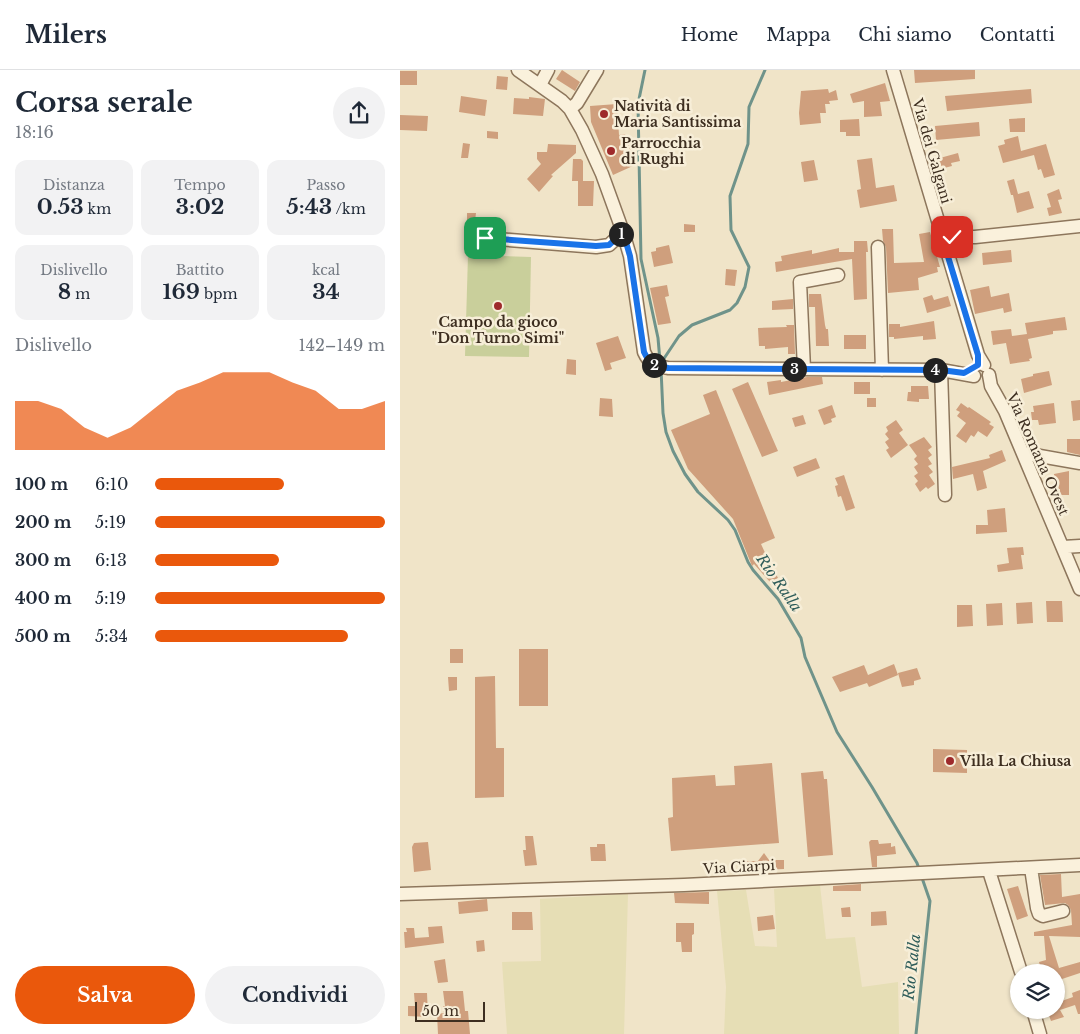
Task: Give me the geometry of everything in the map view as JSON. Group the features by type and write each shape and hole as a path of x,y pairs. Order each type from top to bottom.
{"street":[{"path":"518,70 562,101 570,109 582,130 602,174 623,232 630,256 644,352 648,361 654,365 668,368 980,372"},
{"path":"540,85 548,70"},
{"path":"570,109 577,103 597,70"},
{"name":"Via dei Galgani","path":"893,70 980,372"},
{"path":"942,237 975,236 1080,226"},
{"path":"485,238 596,246 609,245 623,232"},
{"path":"878,248 882,370"},
{"path":"804,369 800,282 838,275"},
{"path":"941,370 945,495"},
{"name":"Via Romana Ovest","path":"980,372 1005,411 1080,589"},
{"path":"1023,454 1080,462"},
{"path":"1063,547 1080,546"},
{"name":"Via Ciarpi","path":"400,894 684,885 932,874 1080,865"},
{"path":"1031,868 1039,914 1043,916 1063,911"},
{"path":"988,871 1018,964"},
{"path":"1036,1019 1040,1034"}],"shaded area":[{"path":"820,885 826,939 855,937 862,987 898,982 899,1034 724,1034 726,987 717,891 746,890 755,946 777,947 774,889"},
{"path":"628,894 624,1034 507,1034 502,962 541,961 540,899"}],"green space":[{"name":"Campo da gioco \"Don Turno Simi\"","path":"468,255 531,257 529,357 465,356"}],"building":[{"path":"562,70 580,82 575,91 556,79"},
{"path":"914,70 975,70 975,79 915,83"},
{"path":"400,71 417,71 417,85 400,85"},
{"path":"497,76 508,77 507,90 496,89"},
{"path":"885,83 890,101 880,102 882,116 864,117 864,101 853,103 850,94"},
{"path":"828,89 829,93 836,90 838,100 829,101 830,104 825,104 826,113 820,113 821,123 800,125 801,91"},
{"path":"1031,89 1032,103 947,111 945,96"},
{"path":"461,96 487,100 485,116 459,112"},
{"path":"529,97 545,99 543,116 513,114 514,98 529,99"},
{"path":"617,104 619,135 625,134 635,158 633,161 635,165 613,175 591,122 590,106"},
{"path":"400,115 428,116 427,131 400,130"},
{"path":"1025,118 1025,132 1010,132 1009,119"},
{"path":"859,119 860,136 846,136 846,132 840,132 840,120"},
{"path":"979,122 980,136 936,140 935,126"},
{"path":"487,131 498,132 498,139 487,138"},
{"path":"1018,136 1021,151 1046,144 1055,175 1044,178 1041,169 1038,170 1034,155 1003,163 998,146 1005,144 1004,140"},
{"path":"463,143 470,144 468,158 461,158"},
{"path":"548,144 576,145 576,153 551,175 553,176 539,192 527,179 541,164 537,159 537,152 547,152"},
{"path":"958,153 960,161 951,163 952,166 932,171 929,161"},
{"path":"872,158 876,188 894,185 897,201 860,208 857,190 861,189 857,160"},
{"path":"573,159 581,159 583,161 583,181 594,181 593,206 578,206 578,181 572,181"},
{"path":"814,160 818,180 804,182 801,162"},
{"path":"1014,179 1018,194 1029,191 1034,208 1017,213 1013,195 1011,195 1007,181"},
{"path":"1059,189 1062,199 1058,200 1062,213 1049,216 1047,208 1051,207 1047,194"},
{"path":"467,213 476,213 475,221 467,221"},
{"path":"684,224 695,225 695,232 684,232"},
{"path":"882,229 893,229 894,263 924,262 919,234 930,232 940,267 937,267 938,272 918,278 919,290 888,293 886,247 883,241"},
{"path":"854,241 867,241 867,299 854,300 852,259 776,272 775,262 782,261 781,256 812,250 812,254 839,248 839,252 854,252"},
{"path":"669,245 673,263 654,267 651,252 656,251 656,248"},
{"path":"954,245 965,245 965,254 957,256"},
{"path":"1011,250 1012,262 983,265 982,253"},
{"path":"726,269 737,270 735,286 725,285"},
{"path":"667,285 669,296 665,297 671,323 658,325 650,288"},
{"path":"989,286 991,297 1009,293 1012,311 1004,313 1003,308 975,314 970,290"},
{"path":"809,294 821,294 825,325 826,329 828,329 829,346 816,346 815,307 809,307"},
{"path":"932,295 934,300 948,296 951,306 927,313 923,298"},
{"path":"793,299 793,309 772,310 772,301"},
{"path":"1065,317 1067,330 1053,331 1053,334 1028,339 1032,358 1029,359 1030,361 1010,364 1006,343 993,345 991,331 1011,329 1012,336 1027,334 1025,323"},
{"path":"934,321 936,339 923,340 923,336 894,339 894,337 889,337 889,324 900,324 900,327"},
{"path":"786,325 794,325 795,354 788,354 788,347 765,349 765,346 759,346 758,328 787,327"},
{"path":"844,335 866,335 866,349 844,349"},
{"path":"618,336 626,358 610,363 612,369 605,371 596,343"},
{"path":"567,359 576,360 576,375 566,374"},
{"path":"1049,371 1052,385 1024,393 1021,379 1033,376 1033,374"},
{"path":"807,377 822,377 823,384 769,395 767,382 781,380 781,382"},
{"path":"748,382 778,451 762,457 732,389"},
{"path":"854,382 870,382 870,394 854,394"},
{"path":"911,386 928,386 929,399 919,399 919,402 907,401 908,392 911,392"},
{"path":"716,390 775,538 761,544 778,578 770,582 754,564 752,566 733,519 688,469 671,430 710,414 703,395"},
{"path":"600,398 612,399 613,417 599,416"},
{"path":"867,398 876,398 876,407 867,407"},
{"path":"1080,400 1080,420 1073,421 1071,401"},
{"path":"961,403 991,422 989,424 994,427 987,437 978,431 974,437 971,435 966,443 956,436 966,423 957,416 960,412 956,410"},
{"path":"1054,403 1056,423 1039,425 1038,420 1032,420 1031,412 1034,412 1033,406"},
{"path":"832,405 836,417 831,419 832,422 824,425 818,410"},
{"path":"803,415 806,424 795,427 792,418"},
{"path":"896,420 903,430 899,433 908,445 891,458 886,450 889,448 885,442 889,439 885,434 888,431 886,427"},
{"path":"924,437 932,447 928,450 932,455 928,458 932,464 928,466 933,472 929,475 935,484 928,489 926,487 920,492 915,484 918,481 914,476 918,473 914,467 918,464 914,459 917,456 909,445"},
{"path":"1067,439 1080,439 1080,455 1067,452"},
{"path":"1002,450 1006,461 983,471 987,488 977,491 973,474 953,479 952,467 990,458 989,455"},
{"path":"816,458 820,468 797,477 793,467"},
{"path":"1069,471 1069,495 1060,495 1060,489 1056,489 1054,474"},
{"path":"844,475 855,508 846,511 841,496 838,497 835,486 838,485 835,478"},
{"path":"1005,508 1007,532 976,534 976,525 988,525 987,510"},
{"path":"1023,547 1024,555 1021,555 1023,569 998,572 997,565 1009,563 1007,548"},
{"path":"1046,601 1062,601 1063,622 1047,622"},
{"path":"1032,602 1033,623 1017,624 1016,603"},
{"path":"1002,603 1003,625 987,626 986,604"},
{"path":"957,605 972,605 973,626 957,627"},
{"path":"450,649 463,649 463,663 450,663"},
{"path":"519,649 548,649 548,706 519,706"},
{"path":"894,664 898,675 869,687 867,683 840,692 832,677 864,665 868,675"},
{"path":"917,668 921,679 914,681 914,685 902,687 898,673"},
{"path":"495,676 496,748 504,748 504,797 475,798 475,677"},
{"path":"448,677 457,677 457,690 449,691"},
{"name":"Villa La Chiusa","path":"933,749 967,750 967,773 933,772"},
{"path":"772,763 779,843 671,851 668,818 673,817 672,778 715,775 716,786 735,785 734,766"},
{"path":"823,771 824,779 827,779 833,855 808,857 801,773"},
{"path":"525,836 533,836 537,865 525,866 523,850 526,850"},
{"path":"871,840 878,840 879,844 891,843 891,847 895,846 896,854 877,856 877,867 872,867 869,842"},
{"path":"428,842 431,870 414,872 412,847 414,843"},
{"path":"597,844 605,844 606,861 591,861 590,847 597,847"},
{"path":"764,853 769,860 784,860 784,869 744,871 743,861 758,861"},
{"path":"1061,874 1062,897 1080,894 1080,937 1049,936 1058,964 1040,964 1039,962 1046,960 1044,936 1034,936 1034,932 1072,925 1071,910 1065,903 1045,905 1040,875"},
{"path":"861,884 861,891 833,891 833,886"},
{"path":"1018,886 1028,916 1017,920 1007,889"},
{"path":"709,892 709,904 675,903 674,893"},
{"path":"487,899 488,911 459,914 458,902"},
{"path":"850,907 851,917 842,917 841,908"},
{"path":"886,911 887,925 871,926 871,912"},
{"path":"512,912 532,912 533,930 512,930"},
{"path":"773,915 775,929 758,931 757,917"},
{"path":"676,923 694,923 692,952 682,952 681,942 676,942"},
{"path":"442,926 444,943 405,948 404,932 407,932 406,928 414,928 415,938 429,937 428,927"},
{"path":"484,940 485,951 477,952 476,941"},
{"path":"445,959 448,982 438,983 434,961"},
{"path":"1080,962 1080,973 1065,978 1065,966"},
{"path":"1080,990 1080,1014 1078,1014 1075,1005 1065,1008 1065,1000 1073,997 1072,993"},
{"path":"443,991 463,991 465,1011 468,1011 470,1034 438,1034 437,1014 444,1013 443,1006 445,1006"},
{"path":"414,993 427,993 428,1017 408,1016 408,1006 415,1006"}],"waterway":[{"path":"645,70 638,104 641,259 658,338 660,361"},
{"name":"Rio Ralla","path":"661,363 679,336 692,325 730,310 737,303 745,287 749,267 731,230 730,196 748,144 749,107 765,70"},
{"name":"Rio Ralla","path":"661,369 663,413 666,432 673,451 685,474 698,492 728,520 735,530 748,562 778,599 801,638 805,657 837,732 872,787 919,869"},
{"name":"Rio Ralla","path":"916,1034 930,901 921,875"}],"place":[{"name":"Natività di Maria Santissima","path":"604,114"},
{"name":"Parrocchia di Rughi","path":"611,151"},
{"name":"Campo da gioco \"Don Turno Simi\"","path":"498,306"},
{"name":"Villa La Chiusa","path":"950,761"}],"route":[{"path":"485,238 596,246 609,245 623,232 630,256 638,301 644,352 648,361 654,365 668,368 941,370 964,373 978,365 978,355 942,237 952,237"}]}
